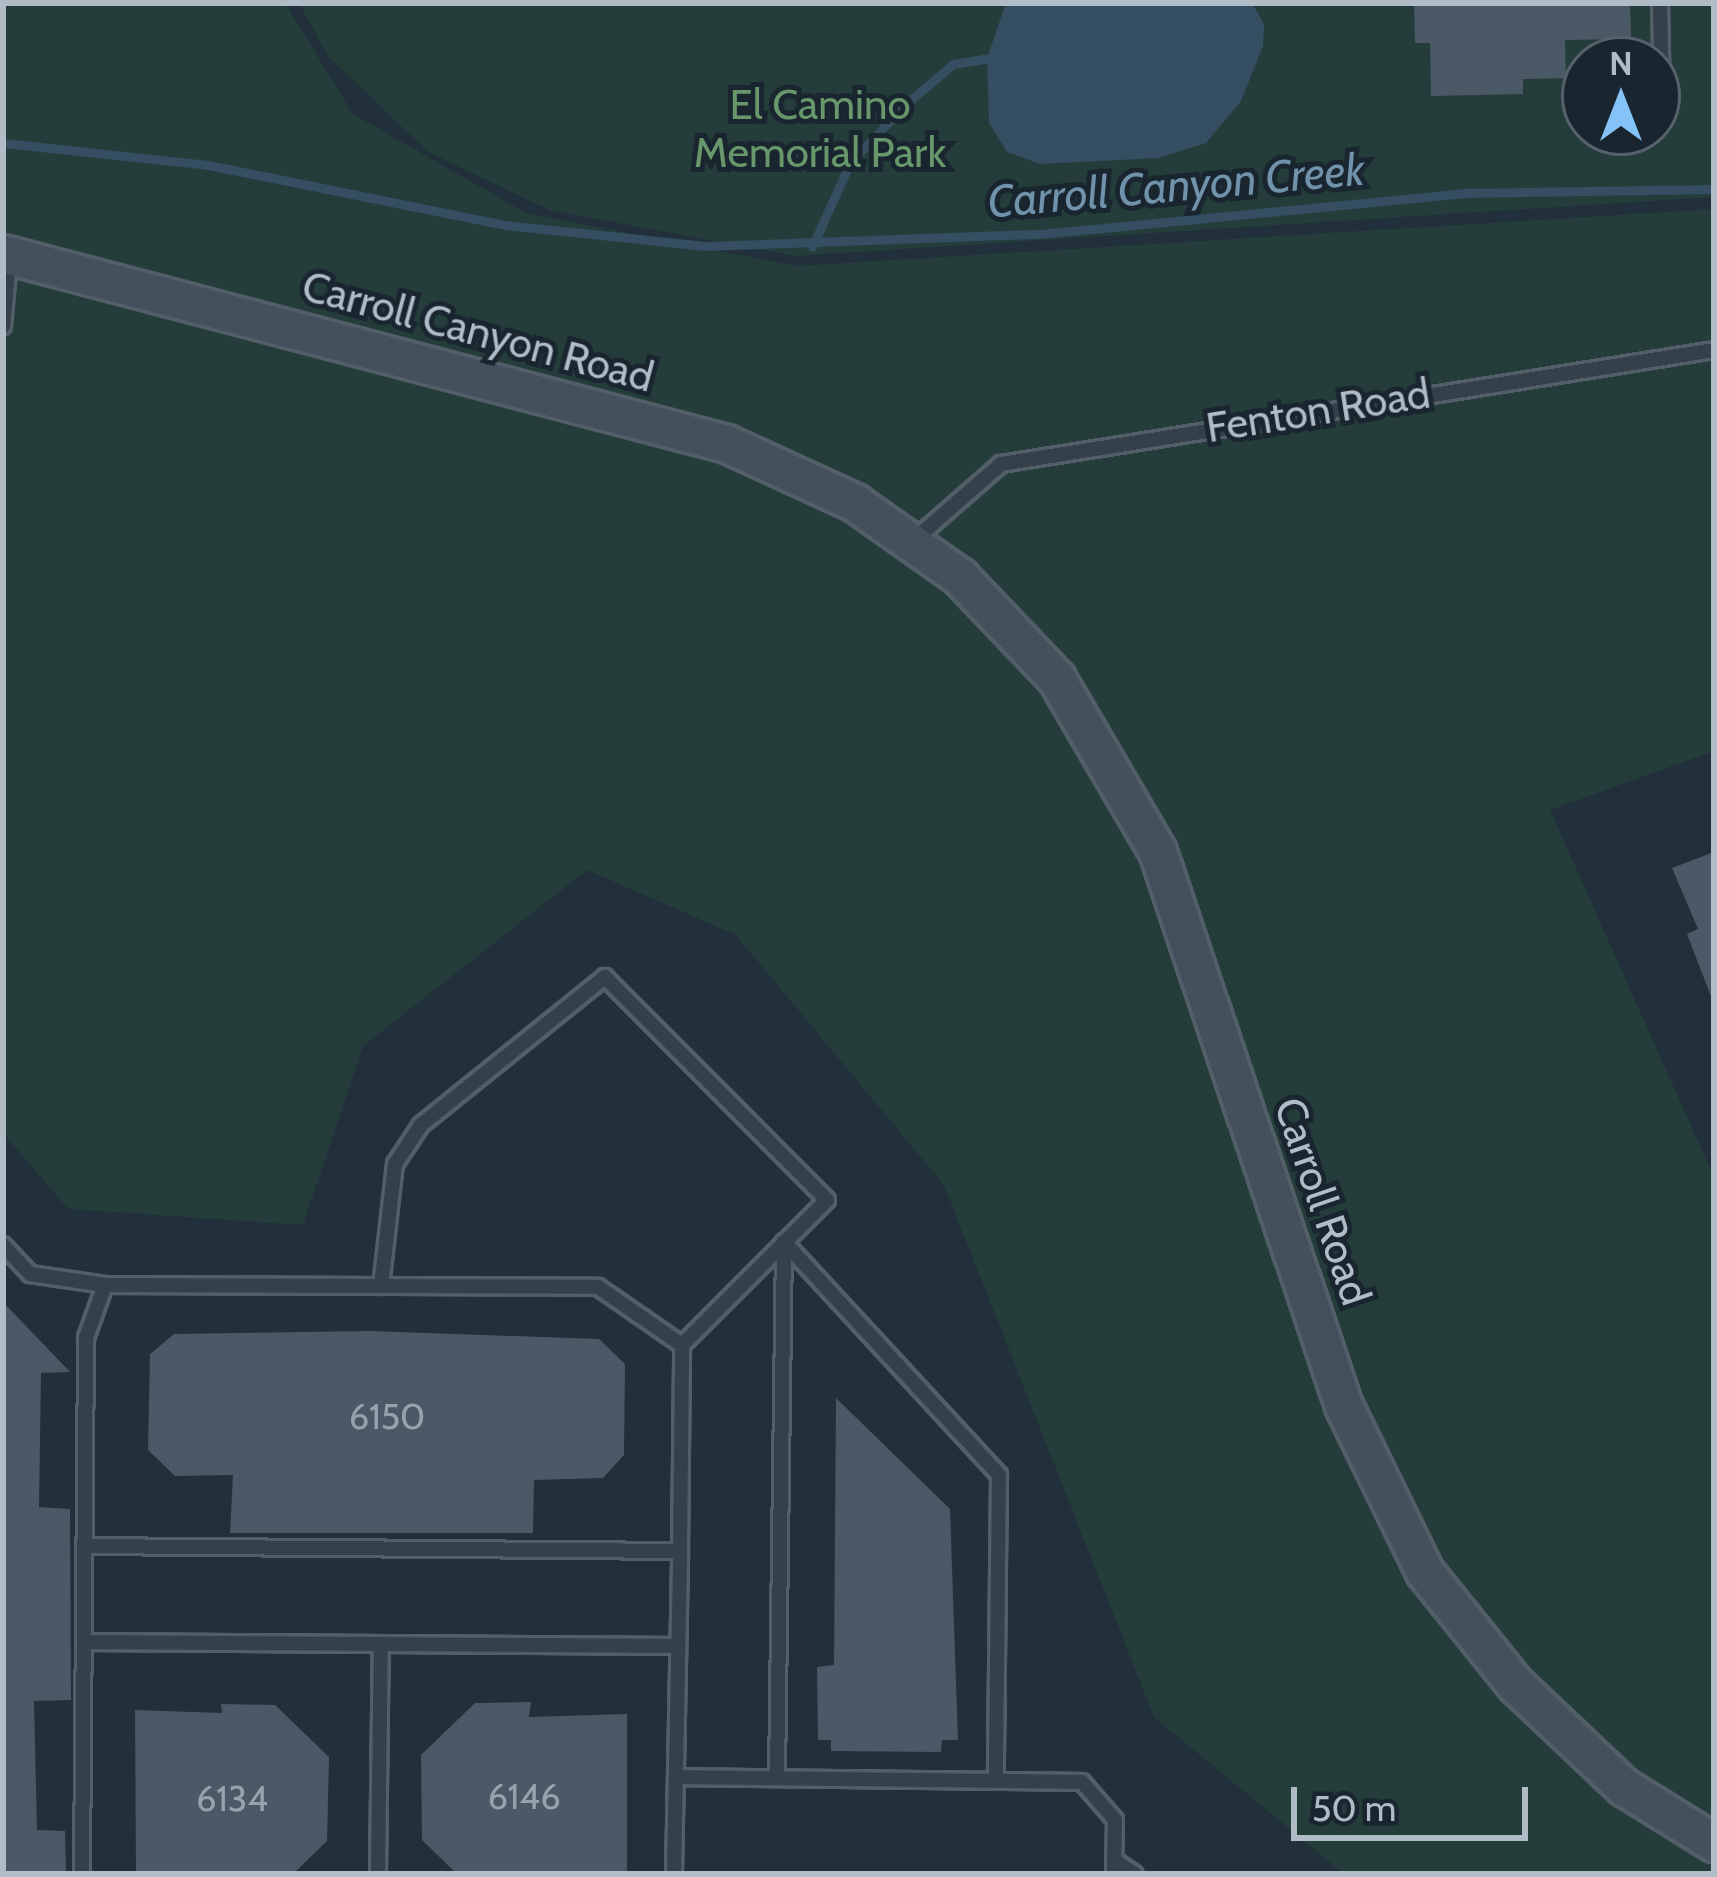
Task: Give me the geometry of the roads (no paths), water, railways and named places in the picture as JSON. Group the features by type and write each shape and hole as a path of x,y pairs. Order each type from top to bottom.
{"main road":[{"name":"Carroll Canyon Road","path":"6,255 727,444 855,503 910,543"},
{"name":"Carroll Road","path":"910,543 960,577 1027,646 1126,787 1158,852 1344,1406 1425,1572 1516,1685 1624,1787 1714,1843"}],"lane":[{"path":"1660,3 1661,36"},
{"path":"3,326 6,255"},
{"name":"Fenton Road","path":"910,543 1000,464 1714,350"},
{"path":"381,1286 395,1164 421,1125 605,977 827,1200 682,1346 674,1874"},
{"path":"777,1778 784,1242"},
{"path":"784,1242 999,1475 996,1781"},
{"path":"3,1245 30,1274 105,1285 598,1287 682,1346"},
{"path":"82,1874 86,1338 105,1285"},
{"path":"85,1546 680,1551"},
{"path":"84,1642 678,1646"},
{"path":"378,1874 381,1644"},
{"path":"676,1777 1082,1783 1115,1820 1114,1867 1135,1874"}],"water":[{"path":"1006,3 1252,3 1264,24 1263,46 1241,101 1206,143 1159,158 1040,164 1007,152 989,123 987,58"}],"waterway":[{"path":"812,247 850,163 906,104 953,64 996,57"},
{"name":"Carroll Canyon Creek","path":"3,143 208,165 506,225 706,246 1041,234 1464,193 1714,189"}],"park label":[{"name":"El Camino Memorial Park","path":"820,128"}]}
